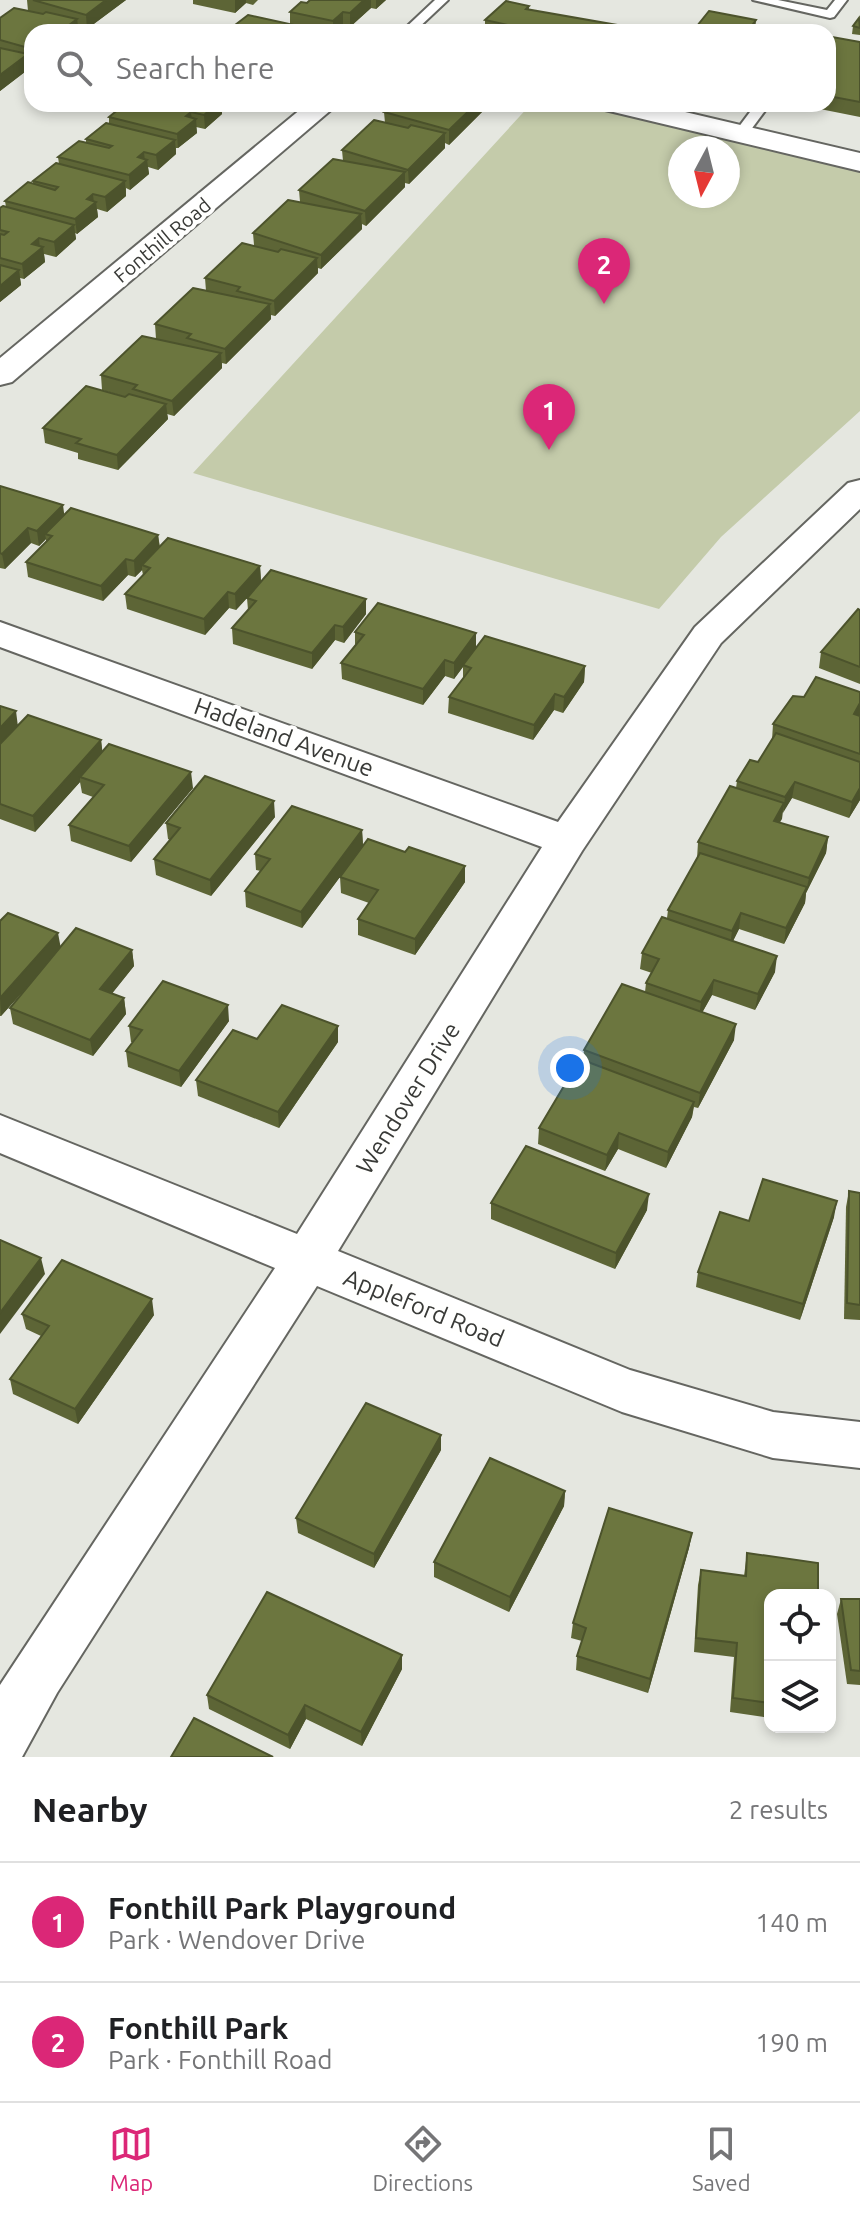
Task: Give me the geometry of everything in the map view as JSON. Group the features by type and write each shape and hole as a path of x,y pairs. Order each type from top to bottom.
{"street":[{"name":"Fonthill Road","path":"0,375 314,112"},
{"path":"651,112 860,162"},
{"name":"Wendover Drive","path":"0,1741 37,1674 307,1260 567,841 708,635 860,490"},
{"name":"Hadeland Avenue","path":"0,634 567,841"},
{"name":"Appleford Road","path":"0,1133 622,1390 773,1435 860,1445"}],"lane":[{"path":"416,24 442,0"},
{"path":"759,0 830,14 841,0"},
{"path":"742,132 757,112"}],"green space":[{"path":"524,112 638,112 860,164 860,411 721,537 659,609 193,473"}],"building":[{"path":"33,0 106,0 86,15"},
{"path":"364,0 350,13 343,12 333,21 290,12 301,2"},
{"path":"506,1 529,6 526,9 611,24 503,24 485,20"},
{"path":"14,8 77,19 70,24 24,24 24,47 0,40 0,18"},
{"path":"709,11 756,20 753,24 699,24"},
{"path":"248,15 289,24 236,24"},
{"path":"836,38 860,42 860,102 836,98"},
{"path":"0,48 24,53 24,57 0,75"},
{"path":"115,112 191,112 186,116 196,119 177,134 109,117"},
{"path":"384,112 468,112 449,130"},
{"path":"374,120 445,133 408,170 342,150"},
{"path":"106,123 175,140 156,155 144,152 138,157 147,160 129,175 58,157 79,141 109,148 112,146 86,139"},
{"path":"333,159 405,172 365,211 299,190"},
{"path":"56,163 125,181 105,197 93,194 87,199 96,202 75,219 5,201 28,182 55,190 58,187 33,181"},
{"path":"288,200 361,214 321,255 253,233"},
{"path":"3,206 74,225 54,242 39,238 32,244 43,247 22,264 0,258 0,234 8,232 0,230 0,208"},
{"path":"242,243 317,258 274,301 237,291 240,287 205,278"},
{"path":"0,265 19,270 0,286"},
{"path":"193,288 270,304 225,349 187,338 191,334 155,324"},
{"path":"142,336 221,353 172,401 133,389 137,385 101,375"},
{"path":"86,386 166,404 117,455 76,443 81,439 43,428"},
{"path":"0,486 63,505 37,531 28,528 2,554 0,553"},
{"path":"71,508 158,535 134,561 126,559 101,586 26,562 52,536 45,534"},
{"path":"168,538 260,566 235,594 228,592 204,619 125,594 150,568 142,565"},
{"path":"271,570 366,599 343,627 335,625 312,653 232,628 256,601 247,598"},
{"path":"378,603 476,633 454,663 445,660 423,689 341,663 364,635 355,632"},
{"path":"860,610 860,667 821,652"},
{"path":"485,636 585,666 564,697 555,694 534,725 449,697 471,668 463,665"},
{"path":"816,677 860,692 860,703 854,714 860,716 860,754 773,724 793,696 804,697"},
{"path":"0,706 16,711 0,728"},
{"path":"28,715 101,740 33,816 0,804 0,744"},
{"path":"776,733 860,762 860,788 852,802 795,782 785,797 737,781 750,760 758,762"},
{"path":"109,744 191,772 129,846 69,825 104,785 80,777"},
{"path":"205,776 274,801 210,880 154,859 180,828 166,823"},
{"path":"730,786 784,803 774,821 828,837 809,878 698,842"},
{"path":"292,806 362,830 301,912 245,891 270,859 255,854"},
{"path":"368,839 405,852 409,847 465,866 415,939 358,919 378,890 340,877"},
{"path":"700,853 807,887 786,928 741,913 732,931 668,910"},
{"path":"8,913 58,933 0,998 0,921"},
{"path":"662,917 777,956 758,994 714,980 701,1002 646,983 659,959 642,953"},
{"path":"76,928 132,950 100,989 124,998 90,1040 10,1008"},
{"path":"163,981 228,1005 179,1071 126,1051 142,1030 129,1026"},
{"path":"622,984 736,1024 700,1093 584,1050"},
{"path":"282,1005 338,1026 278,1112 196,1080 233,1030 257,1039"},
{"path":"580,1059 694,1102 668,1152 619,1133 607,1155 539,1128"},
{"path":"526,1146 649,1194 616,1253 491,1203"},
{"path":"763,1179 837,1201 803,1304 698,1272 720,1212 749,1221"},
{"path":"849,1191 860,1193 860,1305 847,1303"},
{"path":"0,1240 41,1258 0,1313"},
{"path":"62,1260 152,1299 75,1409 10,1379 49,1326 22,1314"},
{"path":"366,1403 441,1435 374,1554 296,1518"},
{"path":"490,1458 565,1491 510,1597 434,1562"},
{"path":"609,1508 692,1533 650,1679 577,1656 586,1628 573,1623"},
{"path":"747,1553 818,1563 818,1589 764,1589 764,1702 733,1698 737,1643 696,1638 701,1570 746,1576"},
{"path":"267,1592 402,1655 361,1732 305,1705 288,1735 207,1695"},
{"path":"841,1599 860,1599 860,1671 851,1670"},
{"path":"194,1718 273,1757 171,1757"}],"place":[{"name":"Fonthill Park","path":"604,304"},
{"name":"Fonthill Park Playground","path":"549,450"}]}
